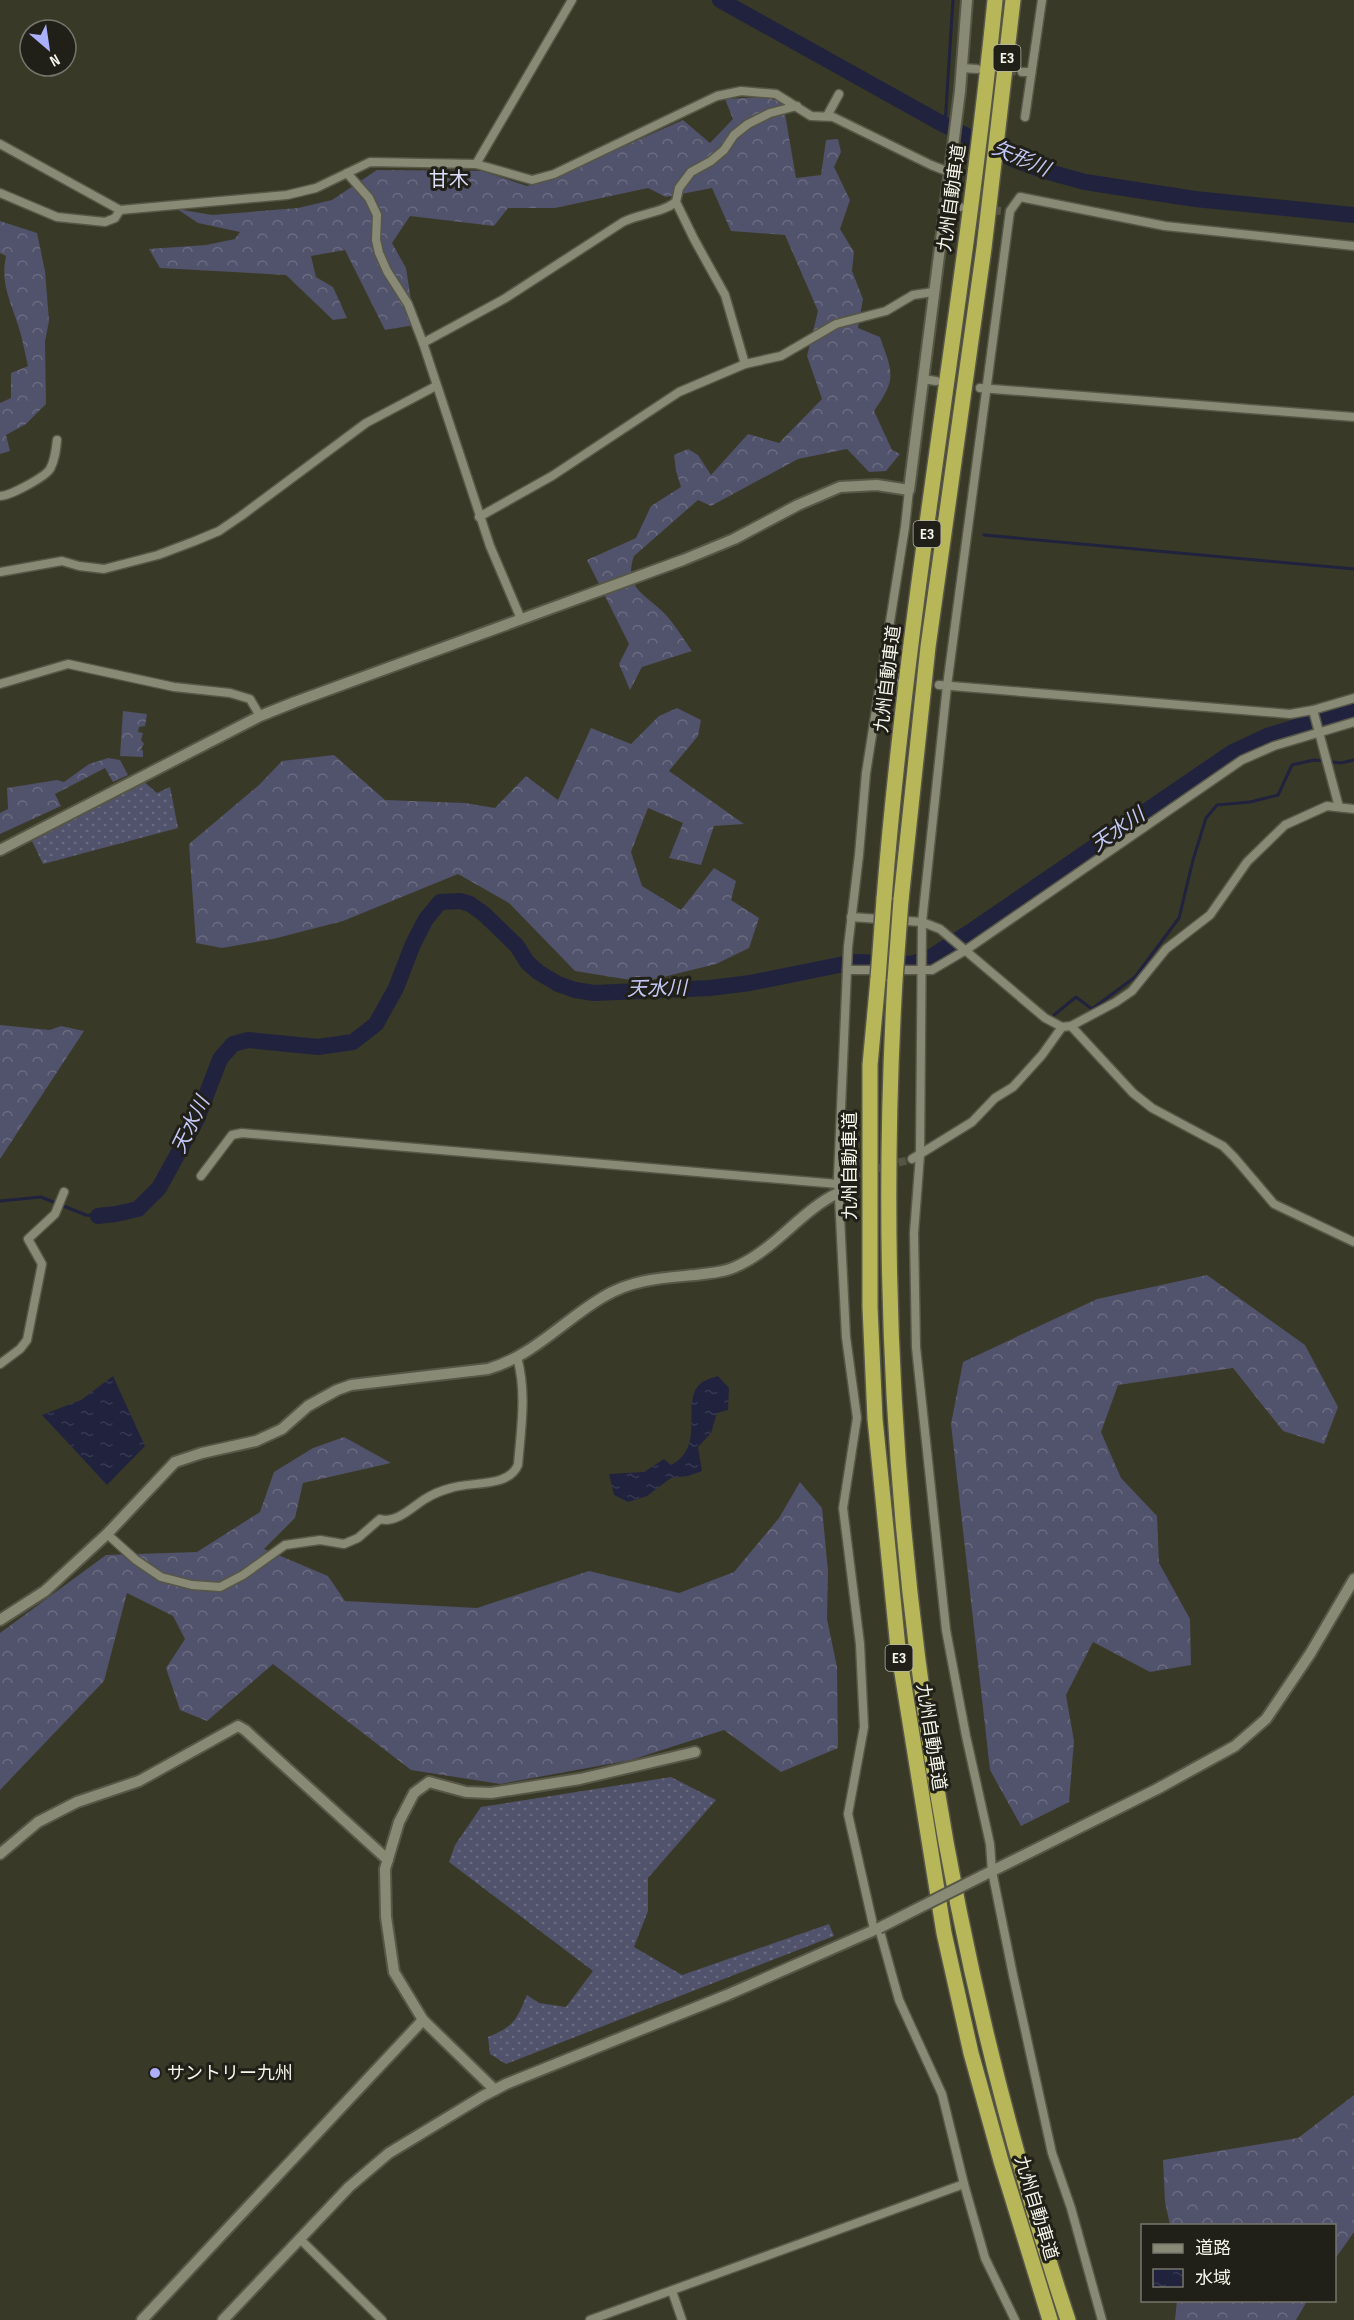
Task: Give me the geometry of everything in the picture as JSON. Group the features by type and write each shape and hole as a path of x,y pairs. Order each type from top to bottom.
{"highway":[{"name":"九州自動車道","path":"995,0 985,106 903,706 884,899 870,1065 870,1307 875,1419 897,1648 944,1933 971,2053 1001,2162 1050,2320"},
{"name":"九州自動車道","path":"1013,0 984,248 928,647 901,900 890,1088 889,1306 903,1530 928,1743 964,1941 988,2048 1068,2320"}],"street":[{"path":"476,164 572,0"},
{"path":"967,0 960,91 905,527 866,773 847,970 838,1185 846,1337 857,1418 843,1508 860,1644 864,1727 848,1814 876,1928 899,2000 942,2094 985,2258 1015,2320"},
{"path":"1025,117 1042,0"},
{"path":"962,68 977,69"},
{"path":"1022,72 1031,72"},
{"path":"0,144 120,210 287,195 315,188 370,162 476,164 532,180 554,174 717,96 741,92 763,92 776,94 811,116 832,117 949,172"},
{"path":"827,116 839,94"},
{"path":"745,364 725,295 676,202 679,188 691,172 711,161 741,130 770,113 797,106"},
{"path":"347,173 369,198 377,215 376,240 379,253 387,271 408,304 423,343 479,517 521,619"},
{"path":"0,194 57,217 105,222 115,218 120,210"},
{"path":"1102,2320 1071,2208 1052,2153 987,1873 990,1844 946,1630 925,1442 916,1347 914,1233 920,970 922,922 943,686 1006,211 1020,197 1165,226 1354,246"},
{"path":"423,343 504,299 623,222 657,212 676,202"},
{"path":"944,206 960,207"},
{"path":"479,517 552,476 679,392 745,364 781,356 836,324 886,311 913,295 933,292"},
{"path":"923,379 936,381"},
{"path":"0,572 62,561 97,569 110,568 158,555 219,531 366,423 436,386"},
{"path":"984,388 1354,417"},
{"path":"0,496 8,496 49,471 56,454 57,440"},
{"path":"0,850 260,716 734,539 798,505 840,487 877,485 909,490"},
{"path":"0,684 68,664 174,687 230,693 250,699 260,716"},
{"path":"880,682 895,682"},
{"path":"943,686 1290,714 1354,698"},
{"path":"1313,710 1339,807"},
{"path":"847,970 932,970 966,950 1242,760 1274,746 1354,722"},
{"path":"916,1157 972,1122 995,1098 1013,1087 1066,1026 1116,1002 1132,991 1166,949 1210,915 1247,862 1285,825 1327,806 1354,809"},
{"path":"851,917 922,922 940,929 1045,1018 1066,1026 1133,1093 1152,1108 1223,1146 1274,1204 1354,1242"},
{"path":"201,1176 232,1135 242,1133 838,1185"},
{"path":"0,1620 45,1591 107,1533 176,1462 202,1453 256,1441 282,1428 308,1406 337,1390 366,1382 488,1369 517,1358 603,1297 641,1280 718,1272 734,1268 772,1244 852,1175"},
{"path":"0,1364 20,1349 27,1340 42,1264 28,1239 55,1214 64,1192"},
{"path":"107,1533 136,1560 161,1577 192,1585 220,1587 243,1575 285,1545 320,1540 344,1544 358,1538 380,1519 394,1519 428,1497 453,1487 501,1480 514,1473 518,1465 524,1401 522,1373 517,1358"},
{"path":"223,2320 349,2187 388,2153 495,2090 727,1995 876,1928 1157,1790 1235,1746 1266,1719 1310,1654 1354,1579"},
{"path":"0,1854 38,1822 77,1802 139,1781 238,1726 246,1730 388,1860"},
{"path":"495,2090 423,2020 394,1972 386,1917 385,1869 399,1822 414,1793 429,1782 466,1792 491,1793 580,1779 695,1752"},
{"path":"142,2320 423,2020"},
{"path":"590,2320 964,2184"},
{"path":"300,2239 382,2320"},
{"path":"672,2291 682,2320"}],"green space":[{"path":"763,97 783,102 796,178 821,175 826,140 838,139 841,152 834,167 850,200 840,229 854,252 852,271 863,299 858,328 880,337 890,368 889,383 874,411 892,450 900,454 886,471 869,472 847,449 798,459 711,506 698,500 634,556 631,567 631,576 638,589 668,617 692,651 642,667 630,690 619,664 629,644 587,560 636,538 651,506 681,487 674,455 688,449 698,455 711,475 748,434 779,443 822,399 807,356 818,311 785,235 731,231 712,188 666,197 648,188 555,208 508,208 494,226 410,216 392,243 406,268 415,325 385,330 345,250 311,256 316,277 333,287 347,318 333,320 286,275 160,268 149,249 206,245 235,239 240,232 198,223 177,209 212,215 298,208 332,200 377,170 482,171 527,186 546,181 683,120 710,143 733,119 725,99"},
{"path":"0,221 37,233 45,271 49,321 45,341 46,404 26,424 6,435 10,451 0,454 0,403 11,398 11,373 28,366 5,284 6,256 0,253"},
{"path":"677,708 701,720 698,736 669,771 744,824 714,826 701,865 669,858 683,823 648,808 631,852 642,886 681,910 714,868 736,881 731,900 759,918 749,948 716,964 643,982 575,971 509,903 458,874 343,921 273,939 222,948 196,943 189,844 259,785 282,761 334,755 385,800 465,803 495,808 526,776 558,800 591,728 631,744 659,716"},
{"path":"123,711 147,714 145,726 139,727 138,732 143,733 141,740 144,744 141,749 143,757 120,756"},
{"path":"108,758 120,760 128,775 113,782 105,768 55,794 61,806 0,834 0,813 8,809 7,788 57,780 64,782 89,764"},
{"path":"143,781 157,793 170,787 178,828 43,864 32,841"},
{"path":"0,1025 50,1030 61,1026 84,1031 0,1159"},
{"path":"1207,1275 1305,1345 1338,1407 1324,1444 1283,1431 1233,1368 1118,1385 1101,1432 1121,1478 1157,1516 1159,1563 1190,1619 1191,1665 1150,1672 1093,1642 1066,1695 1074,1741 1069,1802 1021,1826 990,1770 951,1424 963,1362 1097,1299"},
{"path":"344,1437 391,1463 303,1483 295,1518 264,1549 328,1576 345,1601 477,1608 589,1571 679,1593 734,1572 779,1518 800,1482 822,1508 828,1571 827,1619 837,1667 838,1748 781,1772 724,1730 631,1760 500,1784 411,1770 273,1664 207,1721 180,1710 166,1668 185,1639 173,1616 127,1593 104,1681 0,1790 0,1633 106,1555 197,1552 260,1512 274,1472 313,1448"},
{"path":"671,1777 716,1800 648,1878 648,1911 634,1947 682,1975 829,1924 834,1936 506,2064 490,2054 488,2037 514,2021 527,1995 539,2003 566,2007 593,1971 449,1862 455,1845 481,1807"},
{"path":"1354,2095 1354,2232 1336,2258 1336,2224 1170,2224 1165,2202 1163,2160 1298,2138"},
{"path":"1177,2302 1306,2302 1296,2320 1175,2320"}],"water":[{"path":"113,1376 145,1446 107,1485 42,1415 81,1400"},
{"path":"718,1376 729,1388 728,1410 717,1413 711,1433 698,1447 702,1471 671,1478 647,1496 628,1502 614,1495 609,1474 644,1472 664,1459 671,1465 682,1457 691,1436 694,1392 700,1384"}],"waterway":[{"name":"矢形川","path":"720,0 939,122 1015,160 1045,171 1085,182 1195,199 1354,215"},
{"path":"945,125 953,0"},
{"path":"984,535 1354,569"},
{"name":"天水川","path":"98,1216 138,1209 159,1188 197,1119 220,1059 233,1044 248,1040 318,1047 353,1042 376,1024 396,988 413,944 426,919 440,902 460,901 470,904 484,914 517,946 527,962 538,972 558,984 594,993 710,988 750,983 854,962 910,964 928,959 970,932 1231,753 1267,736 1354,709"},
{"path":"1054,1015 1076,997 1092,1009 1135,977 1179,918 1206,818 1217,805 1250,802 1278,795 1292,765 1314,760 1341,763 1354,760"},
{"path":"0,1201 41,1197 86,1215 98,1216"}],"tunnel":[{"path":"984,69 1022,72"},
{"path":"969,208 1002,211"},
{"path":"852,1175 912,1159"}],"place":[{"name":"サントリー九州","path":"155,2073"}],"district":[{"name":"甘木","path":"449,180"}]}
